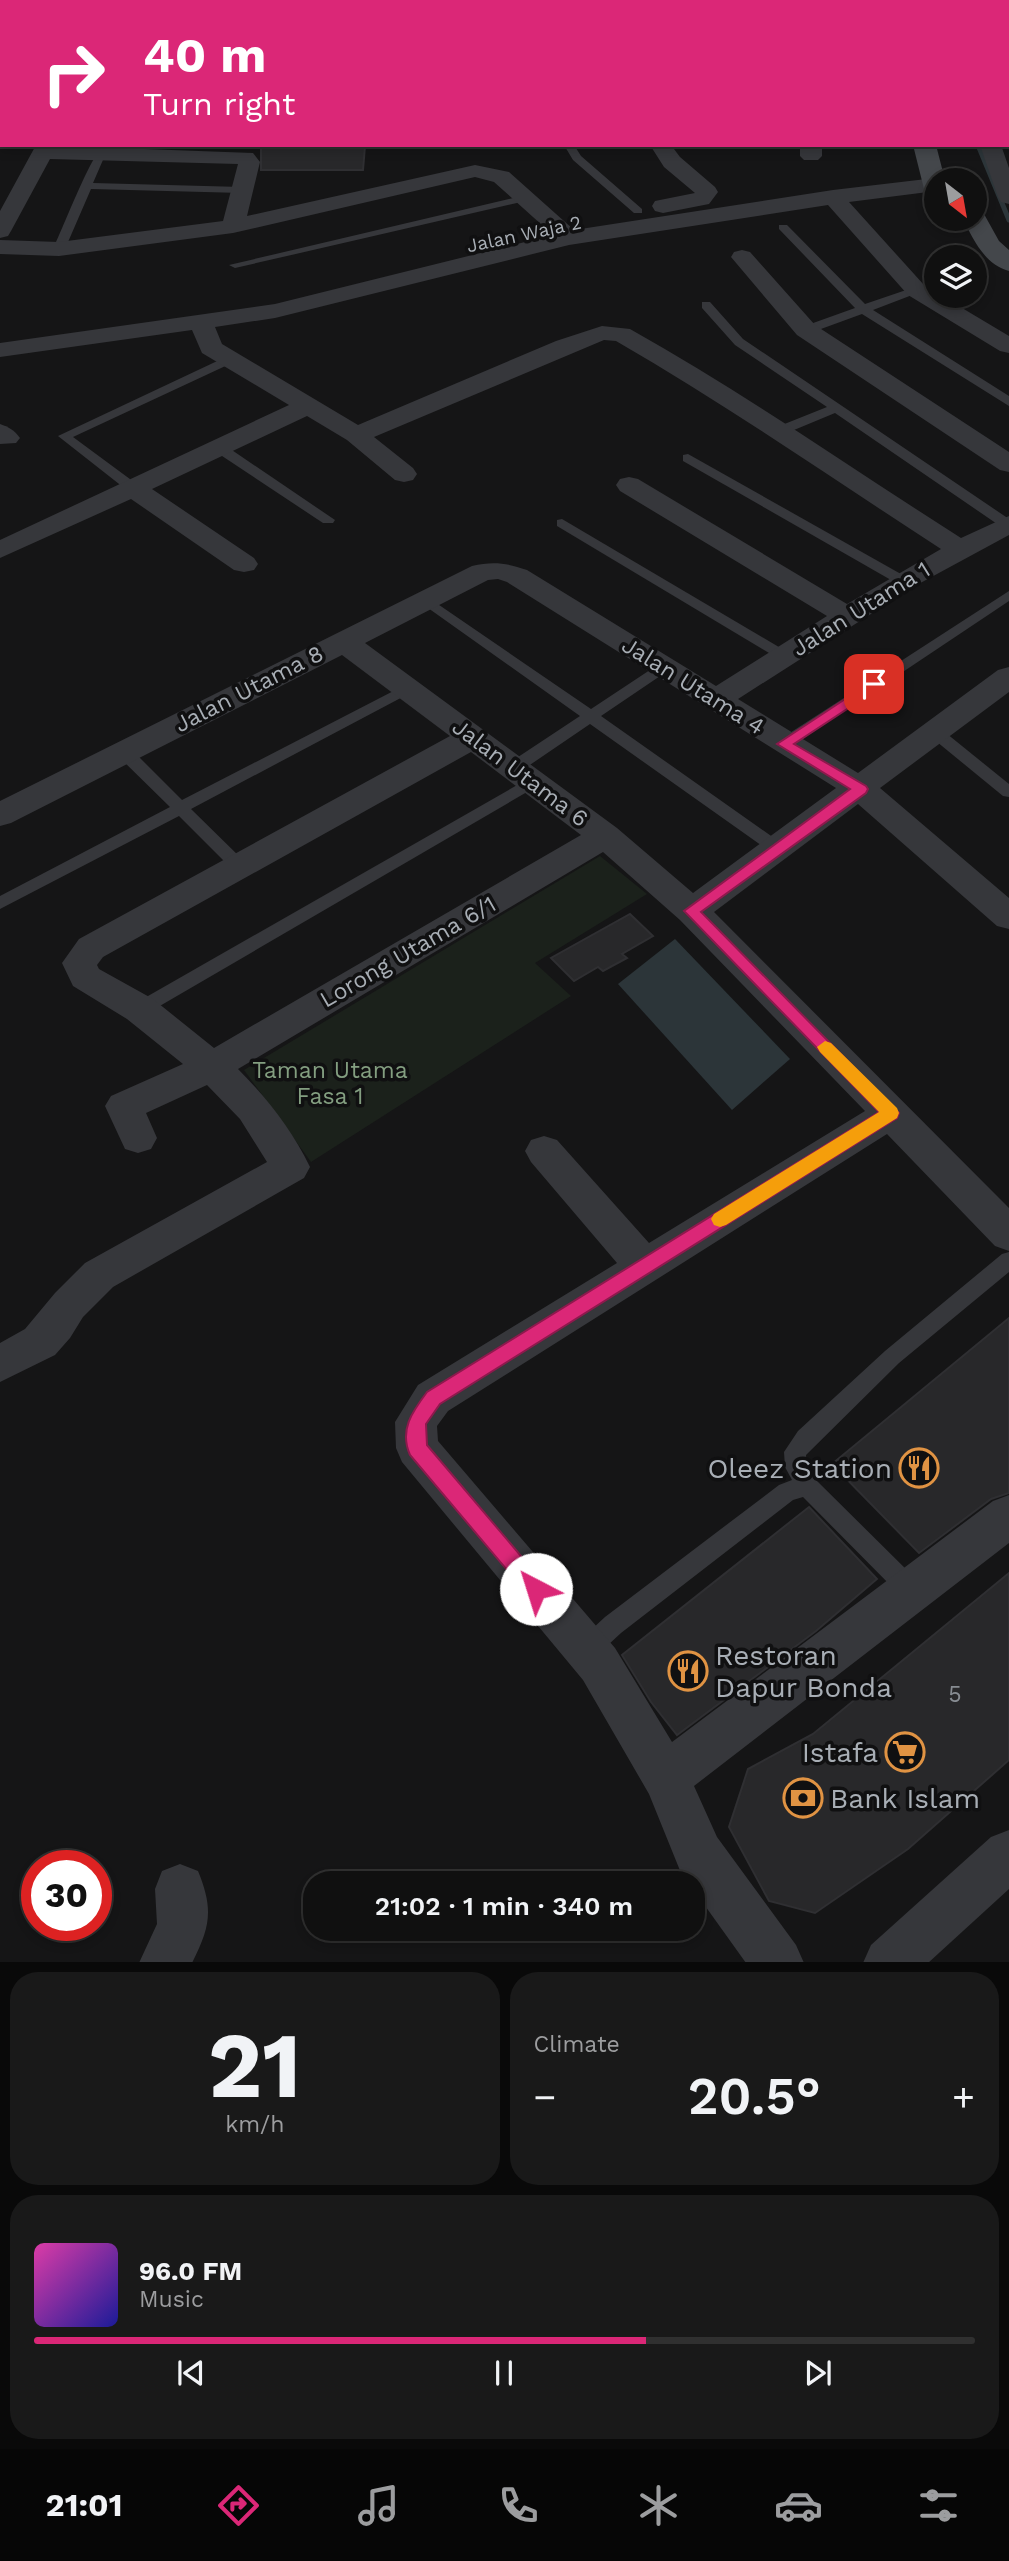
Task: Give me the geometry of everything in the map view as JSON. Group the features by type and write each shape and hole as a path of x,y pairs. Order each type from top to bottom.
{"main road":[{"path":"925,147 930,168"},
{"path":"982,231 989,244 1009,262"},
{"path":"987,268 1009,285"}],"street":[{"name":"Jalan Waja 2","path":"0,329 279,287 563,232 706,196 705,188 672,162 661,147"},
{"path":"991,147 1009,197"},
{"path":"0,231 46,149 245,158 249,162 233,226"},
{"path":"0,247 59,249 233,226 475,172 491,166 563,232"},
{"path":"0,350 312,318 410,287 563,232 833,197 924,188"},
{"path":"833,197 916,290 1009,346"},
{"path":"410,287 588,254"},
{"path":"742,257 806,330 1009,464"},
{"path":"204,329 211,348 356,435 404,474"},
{"path":"0,369 204,329"},
{"path":"356,435 565,346 611,333 631,337 704,382 959,549"},
{"path":"0,550 308,406"},
{"path":"629,485 848,616"},
{"path":"133,488 244,564"},
{"name":"Jalan Utama 1","path":"716,700 903,580 1008,525"},
{"name":"Jalan Utama 8","path":"0,815 482,572 500,570"},
{"name":"Jalan Utama 4","path":"500,570 517,576 784,744 861,789 1009,917"},
{"name":"Jalan Utama 6","path":"344,642 605,836 691,911"},
{"path":"1005,686 691,911 1009,1234"},
{"path":"0,1364 40,1342 57,1325 69,1305 99,1275 291,1167 253,1108 212,1067 140,1009 85,977 79,963 91,948 473,737"},
{"name":"Lorong Utama 6/1","path":"138,1138 124,1106 212,1067 605,836"},
{"path":"778,1962 699,1855 666,1777 587,1649 417,1448 416,1422 433,1398 891,1113"},
{"path":"544,1152 644,1266"},
{"path":"666,1777 1009,1516"},
{"path":"889,1962 1009,1856"},
{"path":"165,1962 183,1927 180,1889"}],"lane":[{"path":"570,147 577,158 638,211"},
{"path":"59,249 100,153"},
{"path":"86,186 242,190"},
{"path":"235,265 526,198"},
{"path":"783,227 863,310 1009,402"},
{"path":"806,330 916,290"},
{"path":"706,305 739,342 1008,525"},
{"path":"133,488 64,436 230,359"},
{"path":"777,432 834,409"},
{"path":"218,447 328,520"},
{"path":"688,458 903,580"},
{"path":"562,523 784,656"},
{"path":"784,744 1009,595"},
{"path":"426,600 778,849"},
{"path":"140,1009 524,774 592,716 664,667"},
{"path":"0,903 407,689"},
{"path":"936,733 1009,792"},
{"path":"124,752 179,810 239,866"},
{"path":"911,1590 807,1486 796,1467 795,1452 806,1438 892,1357 1009,1259"},
{"path":"587,1649 613,1625 786,1493 807,1486"}],"green space":[{"name":"Taman Utama Fasa 1","path":"600,856 647,894 535,963 571,996 311,1162 244,1070"}],"shaded area":[{"path":"675,939 790,1059 732,1110 618,984"}],"building":[{"path":"261,147 365,147 363,170 261,170"},
{"path":"630,914 653,936 622,954 627,958 603,971 598,967 574,981 551,958"},
{"path":"1009,1318 1009,1493 991,1499 919,1553 832,1464"},
{"path":"809,1507 877,1579 816,1631 677,1735 651,1702 622,1655"},
{"path":"1009,1573 1009,1760 908,1849 815,1913 769,1901 729,1827 748,1769 813,1734"}],"waterway":[{"path":"979,147 1009,220"}],"slow traffic":[{"path":"720,1219 891,1113 825,1047"}],"place":[{"name":"Oleez Station","path":"919,1468"},
{"name":"Restoran Dapur Bonda","path":"688,1671"},
{"name":"Istafa","path":"905,1752"},
{"name":"Bank Islam","path":"803,1798"}],"route":[{"path":"536,1589 417,1448 416,1422 433,1398 891,1113 691,911 861,789 784,744 874,684"}]}
